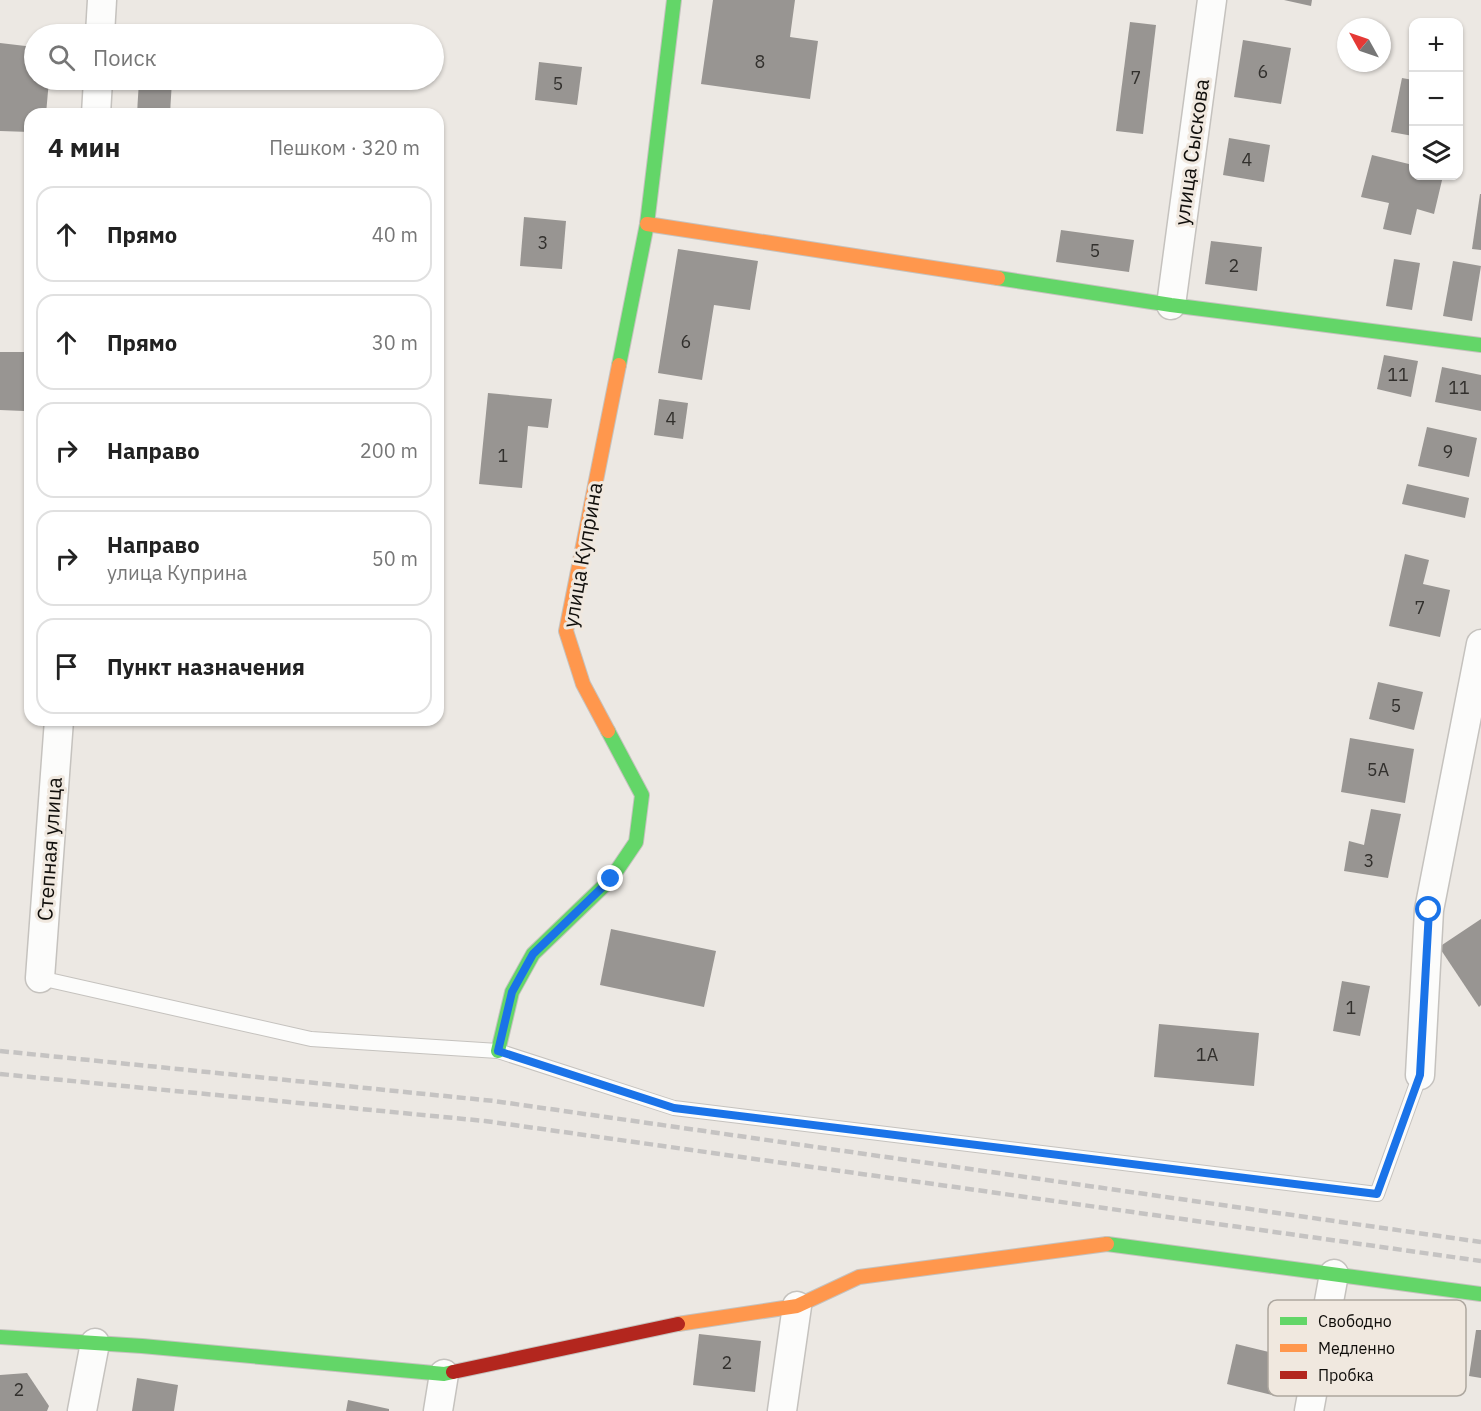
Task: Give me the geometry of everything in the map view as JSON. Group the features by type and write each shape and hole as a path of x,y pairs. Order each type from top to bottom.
{"street":[{"path":"101,24 102,0"},
{"name":"улица Куприна","path":"498,1051 512,992 533,954 611,879 636,842 642,795 583,684 566,631 647,224 674,0"},
{"name":"улица Сыскова","path":"1171,305 1212,0"},
{"path":"96,108 97,90"},
{"path":"647,224 1171,305 1481,345"},
{"path":"1420,1075 1429,910 1481,644"},
{"name":"Степная улица","path":"40,978 59,726"},
{"path":"0,1337 95,1343 444,1374 671,1325 797,1306 859,1276 1111,1243 1481,1294"},
{"path":"1329,1300 1334,1274"},
{"path":"782,1411 797,1306"},
{"path":"82,1411 95,1343"},
{"path":"438,1411 444,1374"},
{"path":"1309,1411 1312,1396"}],"lane":[{"path":"40,978 311,1039 498,1051 674,1108 1377,1194 1420,1075"}],"building":[{"path":"713,0 795,0 790,37 818,41 810,99 701,84"},
{"path":"1284,0 1312,0 1311,6"},
{"path":"1130,22 1156,25 1143,134 1116,131"},
{"path":"1243,40 1291,48 1281,104 1234,97"},
{"path":"0,43 24,46 24,90 48,90 47,108 24,108 24,132 0,131"},
{"path":"539,62 582,67 577,105 535,100"},
{"path":"1402,78 1409,79 1409,135 1391,132"},
{"path":"138,90 171,90 170,108 137,108"},
{"path":"1229,138 1270,145 1264,182 1223,175"},
{"path":"1372,155 1409,164 1409,180 1442,180 1434,214 1417,209 1411,235 1383,229 1389,203 1361,197"},
{"path":"1481,194 1481,250 1472,249"},
{"path":"524,217 566,221 562,269 520,266"},
{"path":"1061,230 1134,240 1129,272 1056,262"},
{"path":"1211,241 1262,247 1257,291 1205,284"},
{"path":"678,249 758,261 750,310 714,305 702,380 658,373"},
{"path":"1394,259 1420,263 1412,310 1386,306"},
{"path":"1453,261 1481,266 1472,321 1443,316"},
{"path":"0,352 24,352 24,411 0,410"},
{"path":"1384,355 1418,361 1411,397 1377,389"},
{"path":"1442,367 1481,375 1481,411 1435,402"},
{"path":"488,393 552,399 548,428 528,426 522,488 479,484"},
{"path":"659,399 688,403 683,439 654,435"},
{"path":"1427,427 1477,438 1469,477 1418,466"},
{"path":"1407,484 1469,498 1465,518 1402,504"},
{"path":"1405,554 1429,560 1423,584 1450,590 1440,637 1389,626"},
{"path":"1378,682 1423,692 1414,730 1369,719"},
{"path":"1350,738 1414,749 1405,803 1341,792"},
{"path":"1371,809 1401,814 1388,878 1344,871 1349,841 1364,845"},
{"path":"1481,919 1481,1005 1479,1007 1439,947"},
{"path":"611,929 716,951 704,1007 600,985"},
{"path":"1342,981 1370,986 1360,1036 1333,1031"},
{"path":"1159,1024 1259,1033 1254,1086 1154,1077"},
{"path":"1476,1330 1481,1330 1481,1378 1469,1376"},
{"path":"699,1334 761,1341 755,1392 693,1385"},
{"path":"1236,1344 1268,1352 1268,1394 1227,1384"},
{"path":"27,1373 49,1406 47,1411 0,1411 0,1375"},
{"path":"137,1378 178,1385 174,1411 132,1411"},
{"path":"348,1400 389,1409 389,1411 346,1411"}],"railway":[{"path":"0,1051 494,1101 1481,1242"},
{"path":"0,1074 485,1121 1481,1261"}],"traffic: fast":[{"path":"619,365 647,224 674,0"},
{"path":"998,278 1171,305 1481,345"},
{"path":"498,1051 512,992 533,954 611,879 636,842 642,795 608,731"},
{"path":"1107,1244 1481,1294"},
{"path":"0,1337 142,1346 444,1374 453,1372"}],"traffic: slow":[{"path":"647,224 998,278"},
{"path":"608,731 583,684 566,631 619,365"},
{"path":"678,1324 797,1306 859,1277 1107,1244"}],"traffic: jam":[{"path":"453,1372 678,1324"}],"route":[{"path":"611,879 533,954 512,992 498,1051 674,1108 1377,1194 1420,1075 1429,910"}]}
